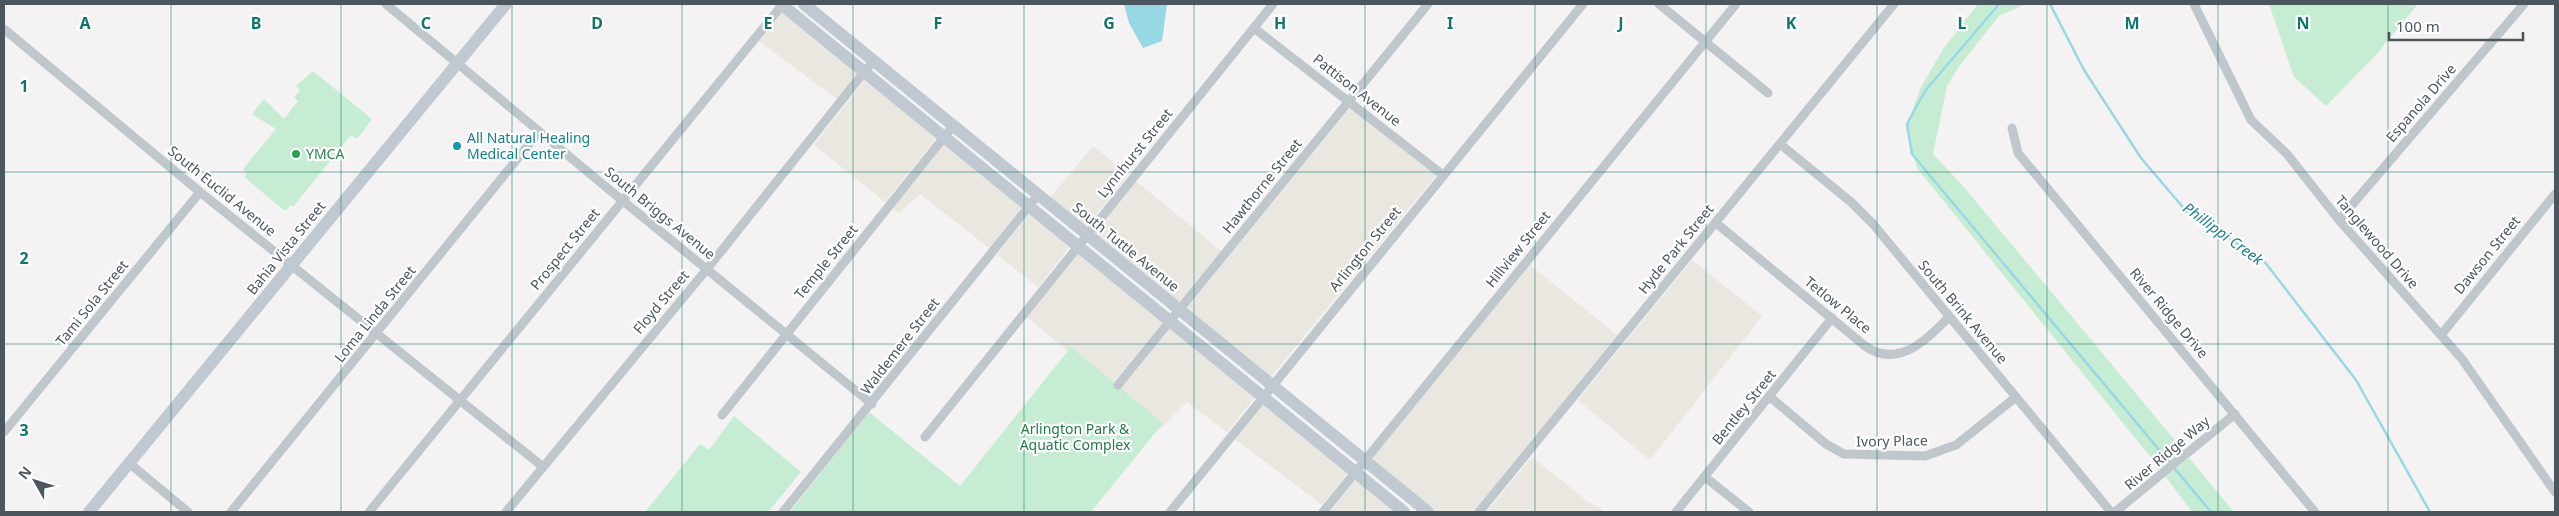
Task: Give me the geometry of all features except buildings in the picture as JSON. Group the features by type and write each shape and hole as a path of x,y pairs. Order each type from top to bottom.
{"main road":[{"name":"Bahia Vista Street","path":"89,512 506,4"},
{"name":"South Tuttle Avenue","path":"782,4 1404,512"},
{"name":"South Tuttle Avenue","path":"804,4 1428,512"}],"street":[{"name":"South Briggs Avenue","path":"386,4 539,132 872,404"},
{"name":"Prospect Street","path":"369,512 782,4"},
{"name":"Lynnhurst Street","path":"925,437 1087,233 1274,4"},
{"name":"Hawthorne Street","path":"1118,385 1428,4"},
{"name":"Arlington Street","path":"1170,512 1271,385 1583,4"},
{"path":"1659,4 1768,93"},
{"name":"Hillview Street","path":"1323,512 1736,4"},
{"name":"Hyde Park Street","path":"1479,512 1894,4"},
{"name":"Tanglewood Drive","path":"2194,4 2251,120 2286,154 2339,220 2462,360 2554,489"},
{"name":"Espanola Drive","path":"2339,220 2524,4"},
{"name":"Pattison Avenue","path":"1254,28 1443,175"},
{"name":"South Euclid Avenue","path":"4,29 200,192 542,466"},
{"name":"Floyd Street","path":"506,512 542,466 707,269 873,61"},
{"name":"Temple Street","path":"722,415 953,126"},
{"name":"River Ridge Drive","path":"2012,128 2018,153 2315,512"},
{"name":"Loma Linda Street","path":"231,512 539,132"},
{"name":"South Brink Avenue","path":"1780,144 1863,214 2113,512"},
{"name":"Tami Sola Street","path":"4,432 200,192"},
{"name":"Dawson Street","path":"2441,335 2555,194"},
{"name":"Waldemere Street","path":"783,512 863,412 872,404 1038,195"},
{"name":"Tetlow Place","path":"1716,223 1870,349 1886,354 1897,354 1914,348 1950,316"},
{"name":"Bentley Street","path":"1676,512 1832,318"},
{"name":"Ivory Place","path":"1770,397 1826,444 1839,452 1858,456 1925,456 1956,445 2016,397"},
{"name":"River Ridge Way","path":"2113,512 2235,414"},
{"path":"129,463 188,512"},
{"path":"1705,477 1749,512"}],"shaded area":[{"path":"783,11 858,72 838,100 759,41"},
{"path":"866,79 937,137 885,202 814,145"},
{"path":"1350,108 1436,175 1270,378 1186,309"},
{"path":"945,144 1022,207 989,248 920,194 899,213 893,208"},
{"path":"1093,146 1128,175 1086,227 1050,198"},
{"path":"1136,181 1221,251 1178,303 1094,233"},
{"path":"1030,213 1071,245 1038,287 997,255"},
{"path":"1079,252 1163,322 1111,385 1119,391 1171,328 1255,397 1227,432 1187,402 1160,429 1027,317"},
{"path":"1692,260 1762,316 1650,460 1578,400"},
{"path":"1530,265 1617,335 1473,512 1436,512 1371,460"},
{"path":"1263,404 1348,473 1322,505 1235,439"},
{"path":"1532,457 1586,500 1605,512 1486,512"},
{"path":"1356,479 1397,512 1330,512"}],"green space":[{"path":"1978,4 2026,4 1999,16 1960,65 1947,86 1933,154 1963,186 2183,450 2160,469 1917,168 1906,128 1921,87 1944,48"},
{"path":"2269,4 2418,4 2375,56 2326,106 2294,77"},
{"name":"YMCA","path":"313,71 372,119 357,139 351,135 293,207 291,205 285,211 244,177 247,173 243,169 276,129 252,114 264,99 284,119 298,101 294,97 300,90 296,86"},
{"name":"Arlington Park & Aquatic Complex","path":"1071,347 1163,423 1091,512 790,512 869,412 960,486"},
{"path":"734,416 801,472 768,512 645,512 700,444 709,450"},
{"path":"2189,458 2234,512 2192,512 2166,477"}],"water":[{"path":"1124,4 1167,4 1162,41 1143,48 1129,23"}],"waterway":[{"path":"1999,4 1925,91 1907,124 1912,154 2211,512"},
{"name":"Phillippi Creek","path":"2050,4 2084,70 2141,158 2187,212 2264,261 2356,380 2430,512"}],"place":[{"name":"All Natural Healing Medical Center","path":"457,146"},
{"name":"YMCA","path":"296,154"}]}
